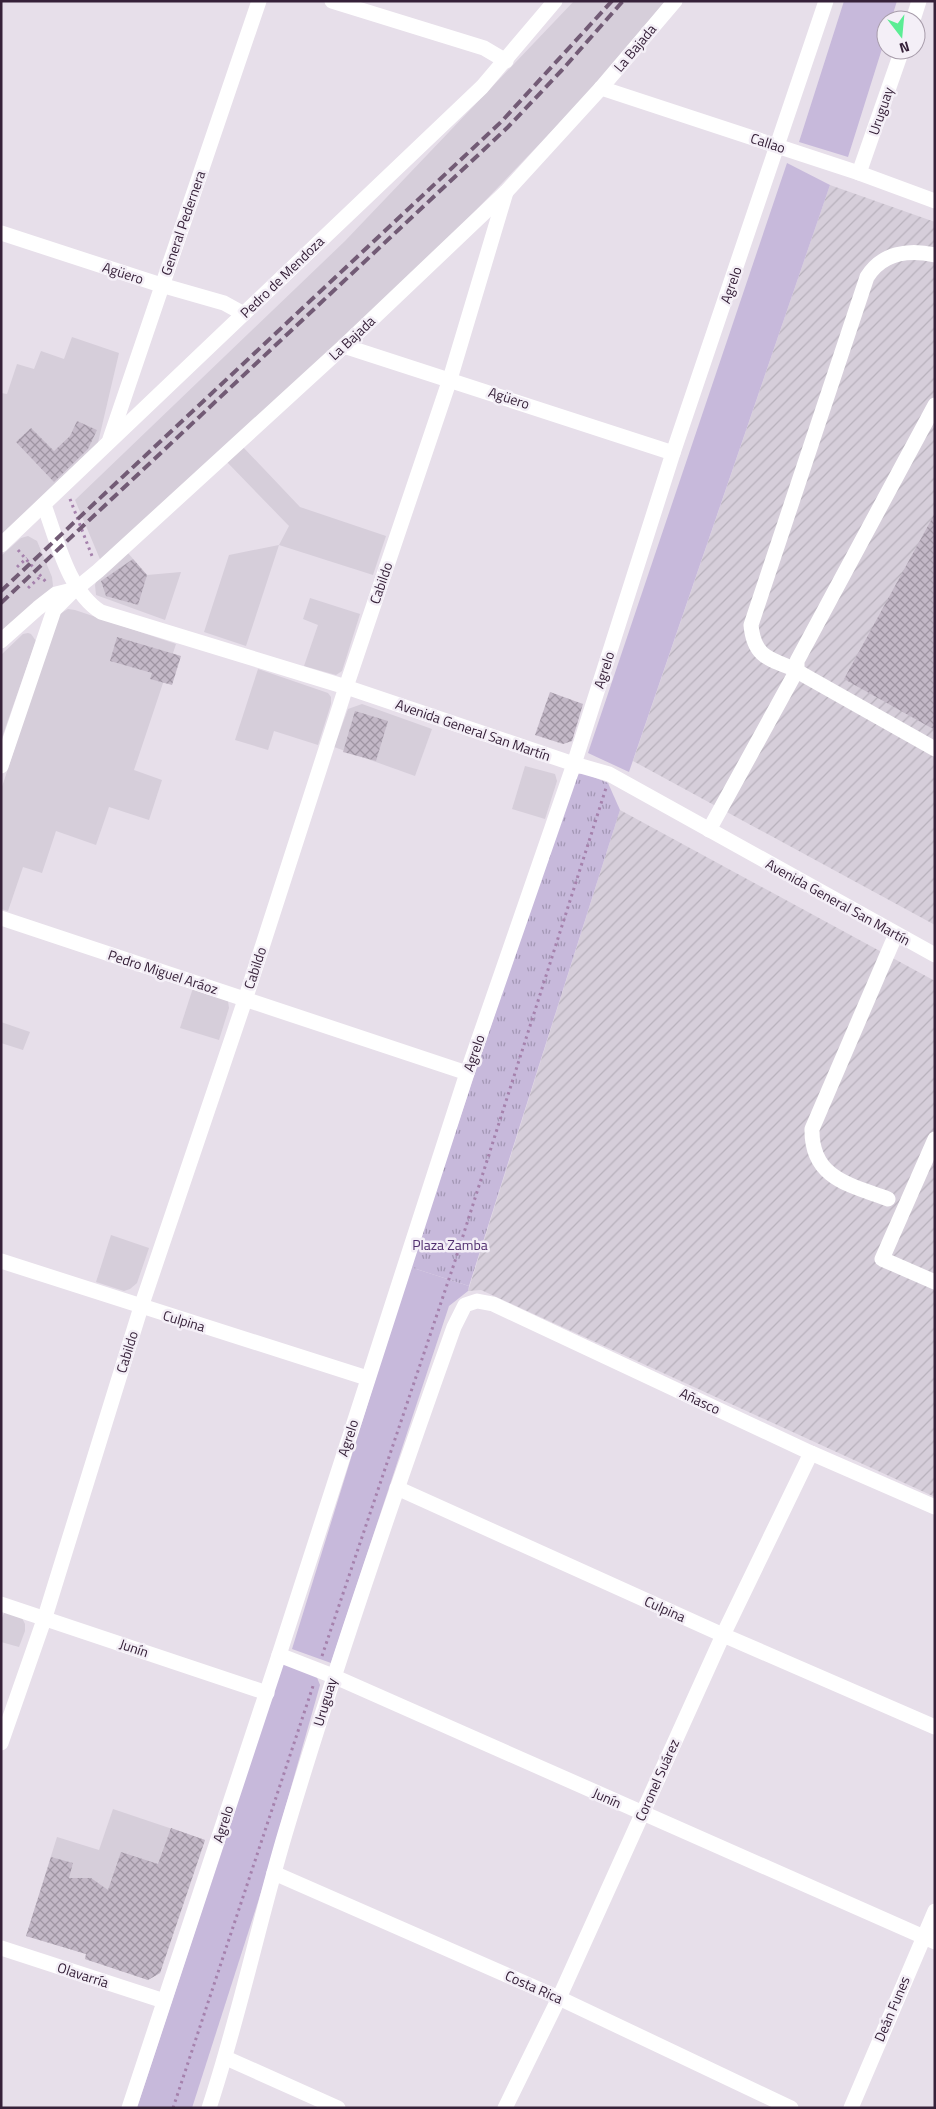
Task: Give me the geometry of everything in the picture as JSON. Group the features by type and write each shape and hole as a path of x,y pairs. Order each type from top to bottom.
{"street":[{"name":"General Pedernera","path":"107,445 114,431 161,286 259,1"},
{"path":"332,1 484,48 506,61"},
{"name":"Pedro de Mendoza","path":"4,542 475,94 506,61 555,1"},
{"name":"La Bajada","path":"1,642 56,594 76,589 98,571 344,346 506,192 601,88 675,1"},
{"name":"Agrelo","path":"128,2108 280,1655 367,1378 468,1073 574,764 673,453 779,147 826,1"},
{"name":"Uruguay","path":"859,173 899,60"},
{"name":"Callao","path":"601,88 859,173 935,201"},
{"name":"Cabildo","path":"1,1743 45,1617 141,1307 245,1000 346,688 450,379 506,192"},
{"name":"Agüero","path":"1,232 161,286 224,303 244,314"},
{"path":"935,255 902,252 888,256 875,265 867,277 751,625 753,639 761,655 797,670 935,749"},
{"name":"Agüero","path":"344,346 673,453"},
{"path":"709,830 797,670 797,661 935,405"},
{"name":"Avenida General San Martín","path":"44,505 76,589 90,606 101,612 346,688 609,774 935,955"},
{"path":"1,766 54,610 76,589"},
{"name":"Pedro Miguel Aráoz","path":"1,918 468,1073"},
{"path":"888,1199 834,1178 825,1171 816,1156 812,1140 812,1129 896,934"},
{"path":"935,1139 882,1259 935,1282"},
{"name":"Culpina","path":"1,1261 367,1378"},
{"name":"Añasco","path":"465,1304 477,1301 493,1304 811,1453 935,1507"},
{"name":"Uruguay","path":"209,2108 226,2058 274,1873 333,1676 454,1327 465,1304"},
{"name":"Coronel Suárez","path":"505,2108 559,1998 723,1635 811,1453"},
{"name":"Culpina","path":"397,1488 723,1635 935,1727"},
{"name":"Junín","path":"1,1604 45,1617 267,1693"},
{"name":"Junín","path":"280,1655 333,1676 642,1814 929,1939"},
{"name":"Costa Rica","path":"274,1873 559,1998 792,2108"},
{"name":"Deán Funes","path":"851,2108 929,1939 935,1911"},
{"name":"Olavarría","path":"1,1948 164,2001"},
{"path":"226,2058 338,2108"}],"path":[{"path":"65,485 98,571"},
{"path":"4,542 27,558 56,594"},
{"path":"17,567 27,558"},
{"path":"28,588 41,576"},
{"path":"321,1659 454,1264 608,783"},
{"path":"173,2108 316,1675"}],"shaded area":[{"path":"574,1 665,1 598,83 434,254 102,564 75,500 345,241"},
{"path":"830,185 935,222 935,925 633,761"},
{"path":"72,337 119,353 97,447 1,537 1,393 7,394 17,364 34,369 41,351 64,359"},
{"path":"242,446 300,507 386,536 373,575 279,545 289,526 226,461"},
{"path":"28,536 37,541 52,577 53,586 50,591 1,633 1,556 21,538"},
{"path":"279,545 246,646 204,632 229,555"},
{"path":"127,552 147,575 181,572 165,620 96,595 95,585 97,579"},
{"path":"310,598 360,614 342,671 336,675 304,666 318,625 303,619"},
{"path":"68,609 176,644 134,770 162,780 149,820 109,807 96,845 56,831 42,873 23,867 8,911 1,909 1,790 58,615"},
{"path":"28,633 36,641 1,740 1,655 23,634"},
{"path":"258,669 328,693 331,697 331,704 318,745 274,731 268,750 235,740"},
{"path":"362,704 432,729 415,776 334,747 348,709"},
{"path":"525,766 555,774 557,781 545,819 512,809"},
{"path":"620,810 935,981 935,1497 481,1290 468,1291"},
{"path":"193,988 228,1001 229,1008 219,1040 180,1028"},
{"path":"1,1022 30,1032 23,1050 1,1043"},
{"path":"111,1235 149,1248 137,1283 124,1291 96,1282"},
{"path":"6,1609 22,1618 25,1624 25,1631 19,1647 1,1642 1,1620"},
{"path":"113,1809 205,1840 160,1973 148,1980 85,1959 86,1954 26,1936 57,1837 99,1850"}],"green space":[{"path":"844,1 897,1 894,10 876,10 876,60 878,60 848,157 799,142"},
{"path":"787,163 830,185 629,772 588,753"},
{"name":"Plaza Zamba","path":"584,773 608,783 620,810 469,1286 410,1267 575,775"},
{"path":"410,1267 469,1286 468,1291 449,1306 331,1663 292,1649"},
{"path":"283,1663 316,1675 320,1685 264,1883 192,2108 137,2108"}],"building":[{"path":"77,421 97,430 88,449 54,482 16,442 31,428 54,451 70,436"},
{"path":"935,513 935,730 844,679"},
{"path":"133,559 147,575 138,605 106,596 101,581"},
{"path":"117,637 181,656 172,685 150,679 152,673 110,661"},
{"path":"550,692 583,704 572,741 563,744 535,735"},
{"path":"355,711 388,721 376,761 343,752"},
{"path":"171,1828 205,1840 160,1973 148,1980 85,1959 86,1954 26,1936 51,1857 73,1863 69,1878 91,1878 108,1890 121,1852 158,1864"}],"railway":[{"path":"1,591 502,121 612,1"},
{"path":"1,603 508,127 623,1"}]}
